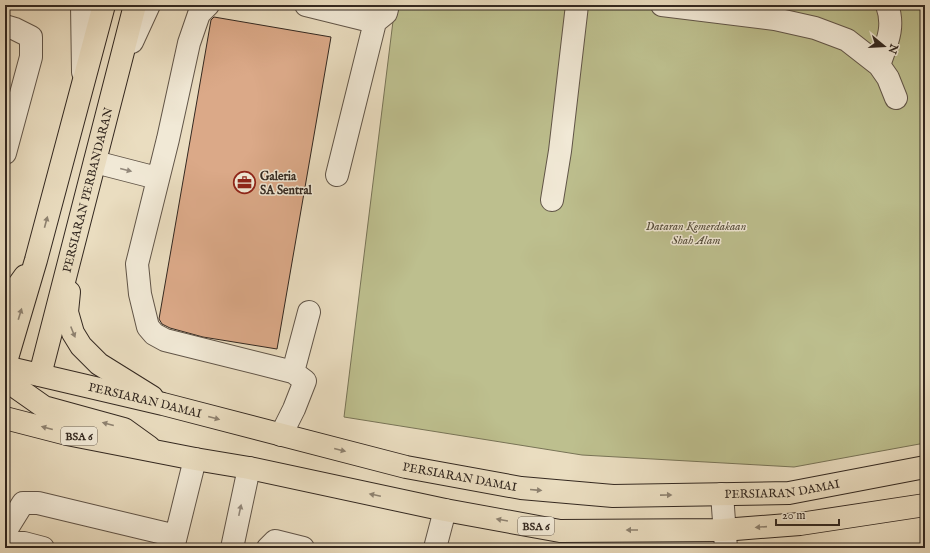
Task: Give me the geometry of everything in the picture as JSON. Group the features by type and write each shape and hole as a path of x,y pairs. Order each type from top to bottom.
{"main road":[{"path":"11,391 5,367 36,260 104,5"},
{"name":"PERSIARAN PERBANDARAN","path":"40,375 76,238 112,89 135,5"},
{"path":"76,238 67,312 73,333 80,346 99,364 163,404"},
{"path":"5,304 36,260"},
{"name":"PERSIARAN DAMAI","path":"5,367 40,375 51,380 163,404 406,467 521,488 613,496 788,492 925,467"},
{"path":"11,391 40,375"},
{"path":"11,391 44,407 124,428 153,450"},
{"name":"BSA 6","path":"5,418 67,434 249,468 445,510 560,531 724,539 800,524 925,506"}],"street":[{"path":"82,5 83,83"},
{"path":"112,89 149,5"},
{"path":"208,5 199,14 189,43 157,178 137,264 140,294 148,327 154,334 165,340 293,372 305,381 294,409 281,435"},
{"path":"306,5 375,22"},
{"path":"337,175 375,22 386,13 388,5"},
{"path":"552,200 560,151 577,5"},
{"path":"662,5 778,12 847,40 879,65 888,78 896,98"},
{"path":"879,65 888,43 892,19 887,5"},
{"path":"5,26 15,29 31,38 31,57 5,154"},
{"path":"95,162 157,178"},
{"path":"293,372 309,312"},
{"path":"5,532 22,503 30,503 174,542 195,459"},
{"path":"232,548 249,468"},
{"path":"722,494 724,539"},
{"path":"435,548 445,510"},
{"path":"268,548 275,541 303,548"},
{"path":"5,542 24,543 43,548"}],"green space":[{"name":"Dataran Kemerdakaan Shah Alam","path":"395,5 925,5 925,443 794,467 582,455 344,417"}],"building":[{"name":"Galeria SA Sentral","path":"214,17 331,37 277,349 203,337 170,328 162,324 159,319 211,20"}],"place":[{"name":"Galeria SA Sentral","path":"244,183"}]}
